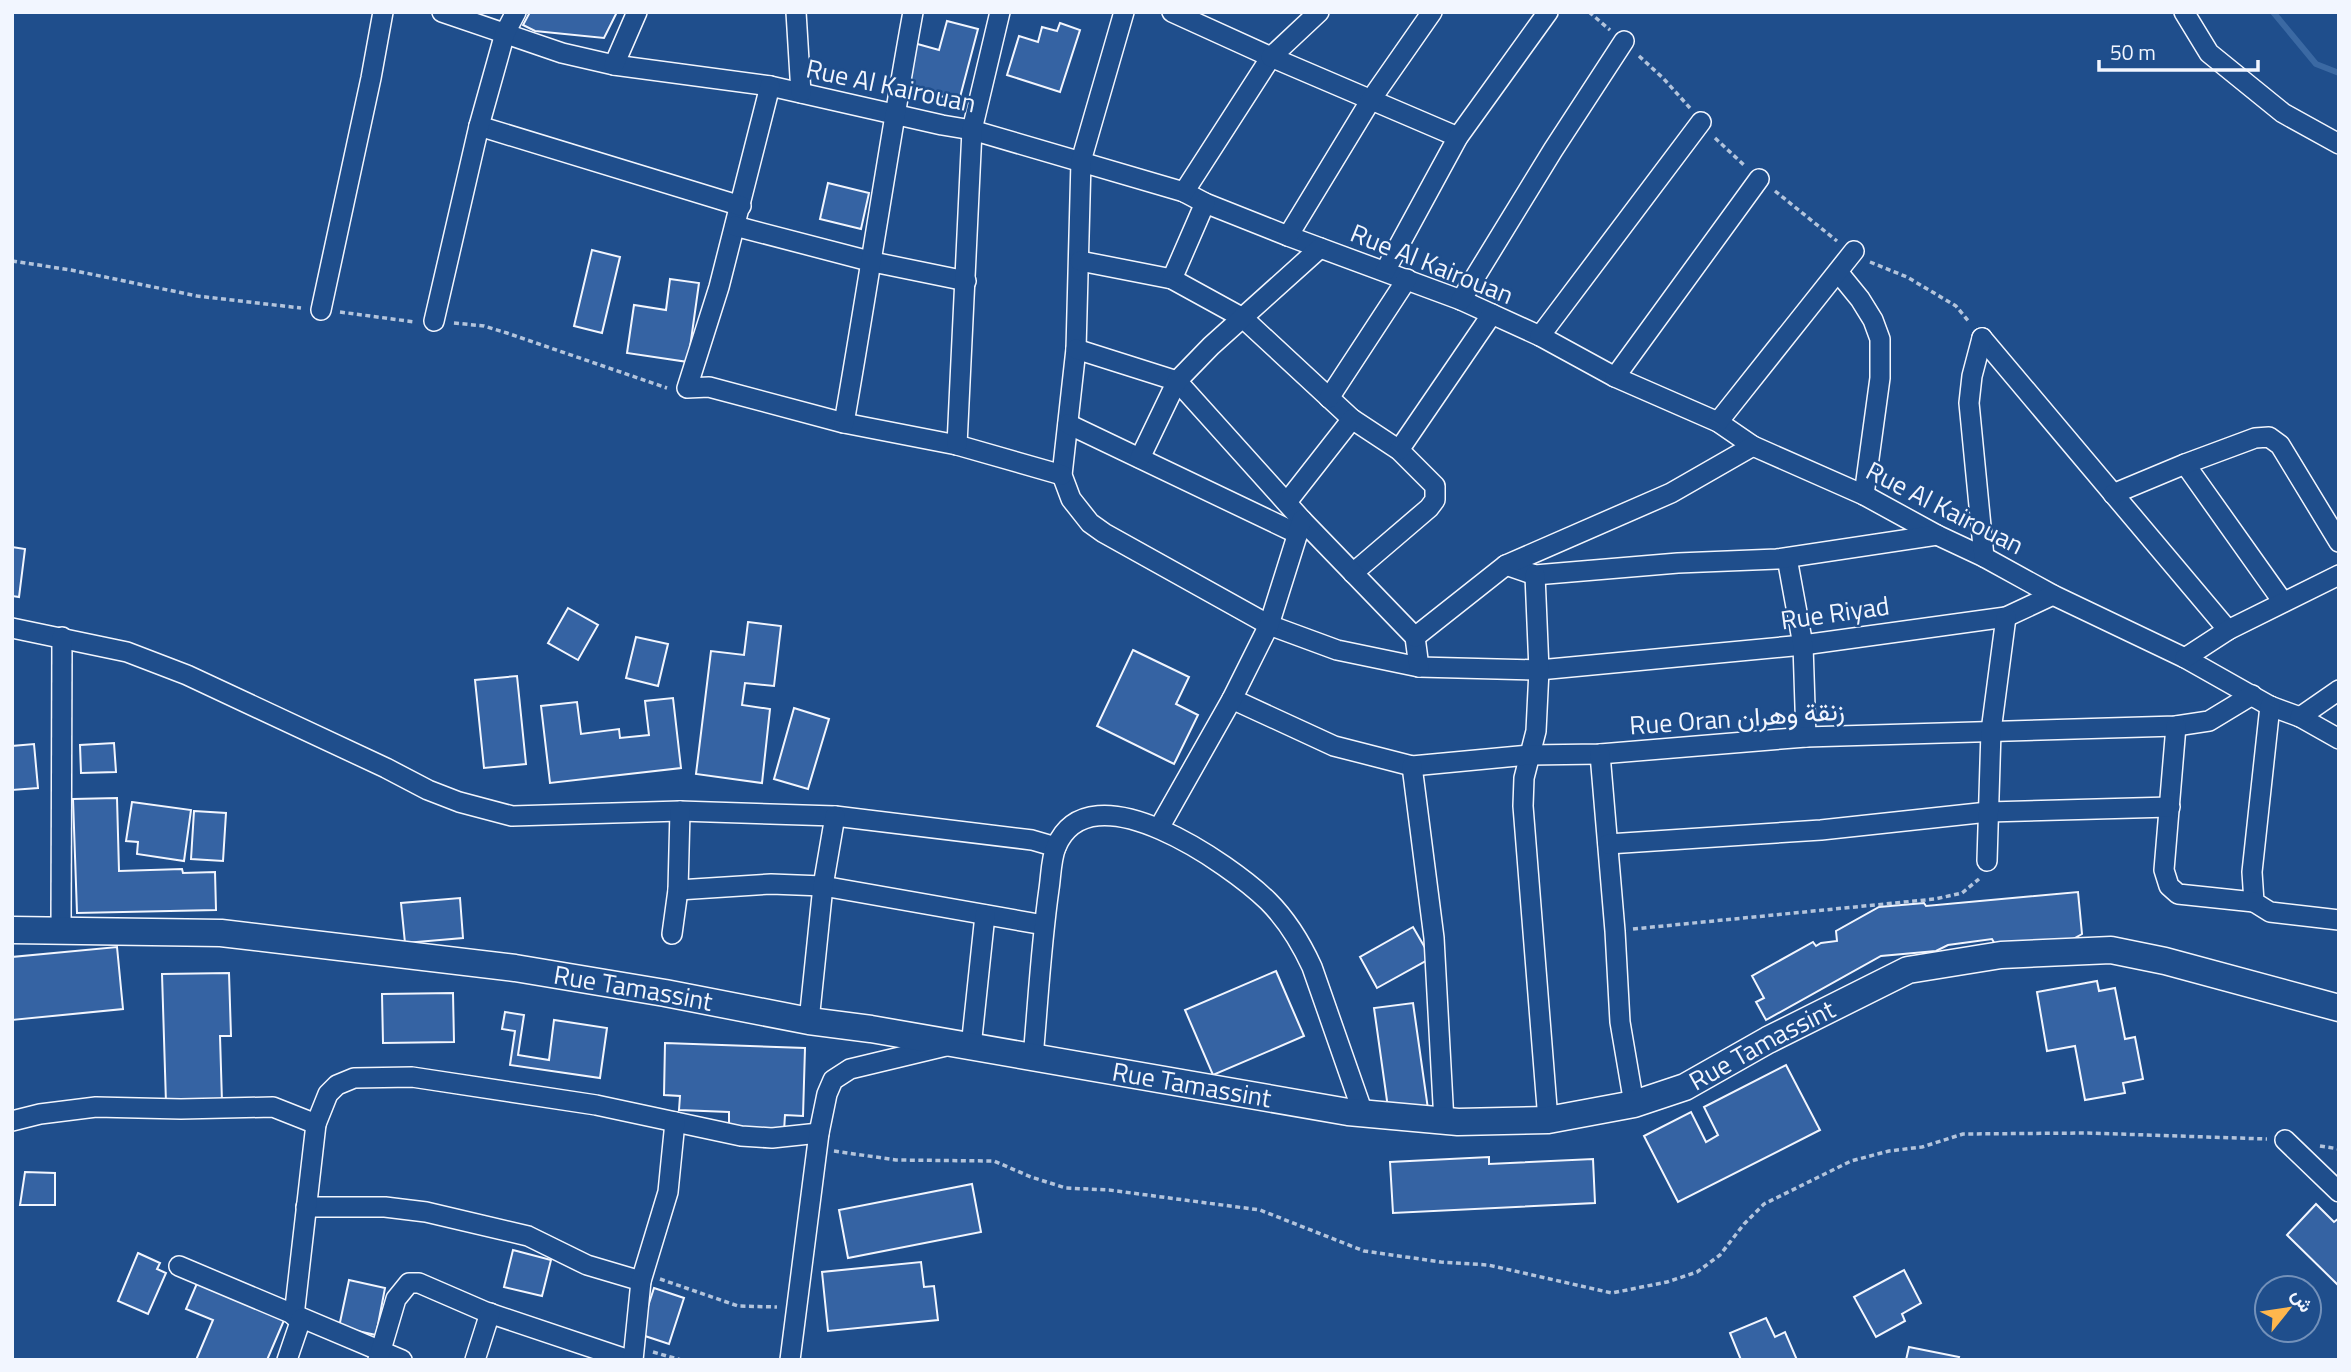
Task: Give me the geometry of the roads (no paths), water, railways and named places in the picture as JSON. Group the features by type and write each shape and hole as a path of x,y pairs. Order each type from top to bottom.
{"main road":[{"name":"Rue Tamassint","path":"12,930 221,933 516,968 809,1021 871,1029 1363,1113 1444,1122 1548,1120 1634,1104 1685,1087 1768,1040 1908,970 2001,955 2110,950 2165,961 2339,1008"}],"street":[{"path":"321,310 383,12"},
{"name":"Rue Al Kairouan","path":"442,12 562,53 614,65 771,86 972,130 1184,192 1288,236 1461,300 1540,335 1615,377 1718,422 1752,446 1864,495 2053,595 2185,658 2270,706 2300,717 2339,739"},
{"path":"434,321 479,125 505,33 516,12"},
{"path":"614,65 637,12"},
{"path":"796,12 802,93"},
{"path":"844,423 913,12"},
{"path":"957,444 972,130 1000,12"},
{"path":"771,86 719,287 687,387 709,387 844,423 957,444 1062,475 1076,349 1082,161 1124,12"},
{"path":"1172,12 1458,137"},
{"path":"1184,192 1271,57 1319,12"},
{"path":"1288,236 1372,98 1432,12"},
{"path":"1385,271 1458,137 1548,12"},
{"path":"2184,12 2209,53 2283,113 2339,145"},
{"path":"1461,300 1624,41"},
{"path":"1540,335 1701,122"},
{"path":"479,125 741,206"},
{"path":"1615,377 1759,178"},
{"path":"1172,279 1205,202"},
{"path":"735,226 873,262 966,281"},
{"path":"1140,458 1177,382 1211,346 1320,248"},
{"path":"1718,422 1854,251"},
{"path":"1080,261 1172,279 1243,318 1352,419 1399,450 1435,485 1435,500 1429,508 1353,573"},
{"path":"1838,272 1860,299 1873,320 1880,339 1880,378 1864,495"},
{"path":"1329,398 1407,279"},
{"path":"1399,450 1492,314"},
{"path":"1984,557 1969,403 1972,376 1983,338 2228,631"},
{"path":"1076,349 1177,382 1286,502 1300,527 1269,625 1232,699 1159,828"},
{"path":"1286,502 1352,419"},
{"path":"1068,424 1300,527 1353,573 1415,637 1419,667"},
{"path":"2113,494 2255,438 2269,437 2280,445 2339,542"},
{"path":"1415,637 1506,565 1671,493 1752,446"},
{"path":"2185,464 2283,602"},
{"name":"Rue Riyad","path":"1062,475 1071,499 1090,523 1269,625 1337,650 1419,667 1539,670 1803,645 2006,617 2053,595"},
{"path":"1506,565 1535,575 1678,563 1787,558 1937,535"},
{"path":"1787,558 1803,645 1806,737"},
{"path":"1535,575 1539,670 1536,731 1524,778 1523,806 1548,1120"},
{"path":"2185,658 2228,631 2339,575"},
{"path":"1987,861 1991,731 2006,617"},
{"path":"12,628 127,652 187,675 428,790 459,802 512,816 680,811 835,816 1032,840 1056,847"},
{"path":"61,929 62,637"},
{"path":"2300,717 2339,690"},
{"name":"Rue Oran زنقة وهران","path":"1232,699 1334,746 1412,766 1528,755 1600,754 1806,737 2176,726 2209,721 2252,695"},
{"path":"2254,902 2252,872 2270,706"},
{"path":"2319,727 2339,721"},
{"path":"2176,726 2164,870 2169,886 2178,894 2254,902 2270,912 2339,920"},
{"path":"1600,754 1620,1022 1634,1104"},
{"path":"1412,766 1434,938 1444,1122"},
{"path":"1608,844 1821,830 1988,812 2170,807"},
{"path":"672,934 678,890 680,811"},
{"path":"1033,1058 1044,925 1056,847 1067,831 1078,822 1095,815 1144,822 1192,845 1249,886 1267,901 1291,930 1312,967 1363,1113"},
{"path":"809,1021 823,886 835,816"},
{"path":"678,890 771,884 823,886 1044,925"},
{"path":"790,1360 818,1140 827,1094 834,1080 850,1069 963,1046 985,915"},
{"path":"287,1360 298,1318 306,1208 316,1124 328,1094 337,1085 354,1078 412,1077 596,1105 741,1136 818,1140"},
{"path":"12,1121 40,1114 96,1107 181,1110 273,1107 316,1124"},
{"path":"379,1356 396,1299 409,1283 419,1283 490,1313 632,1356 642,1277 668,1192 675,1122"},
{"path":"2285,1140 2339,1192"},
{"path":"306,1208 384,1207 426,1212 528,1236 587,1265 642,1277"},
{"path":"179,1266 379,1356 402,1360"},
{"path":"475,1360 490,1313"}],"waterway":[{"path":"2273,12 2316,64 2339,73"}]}
